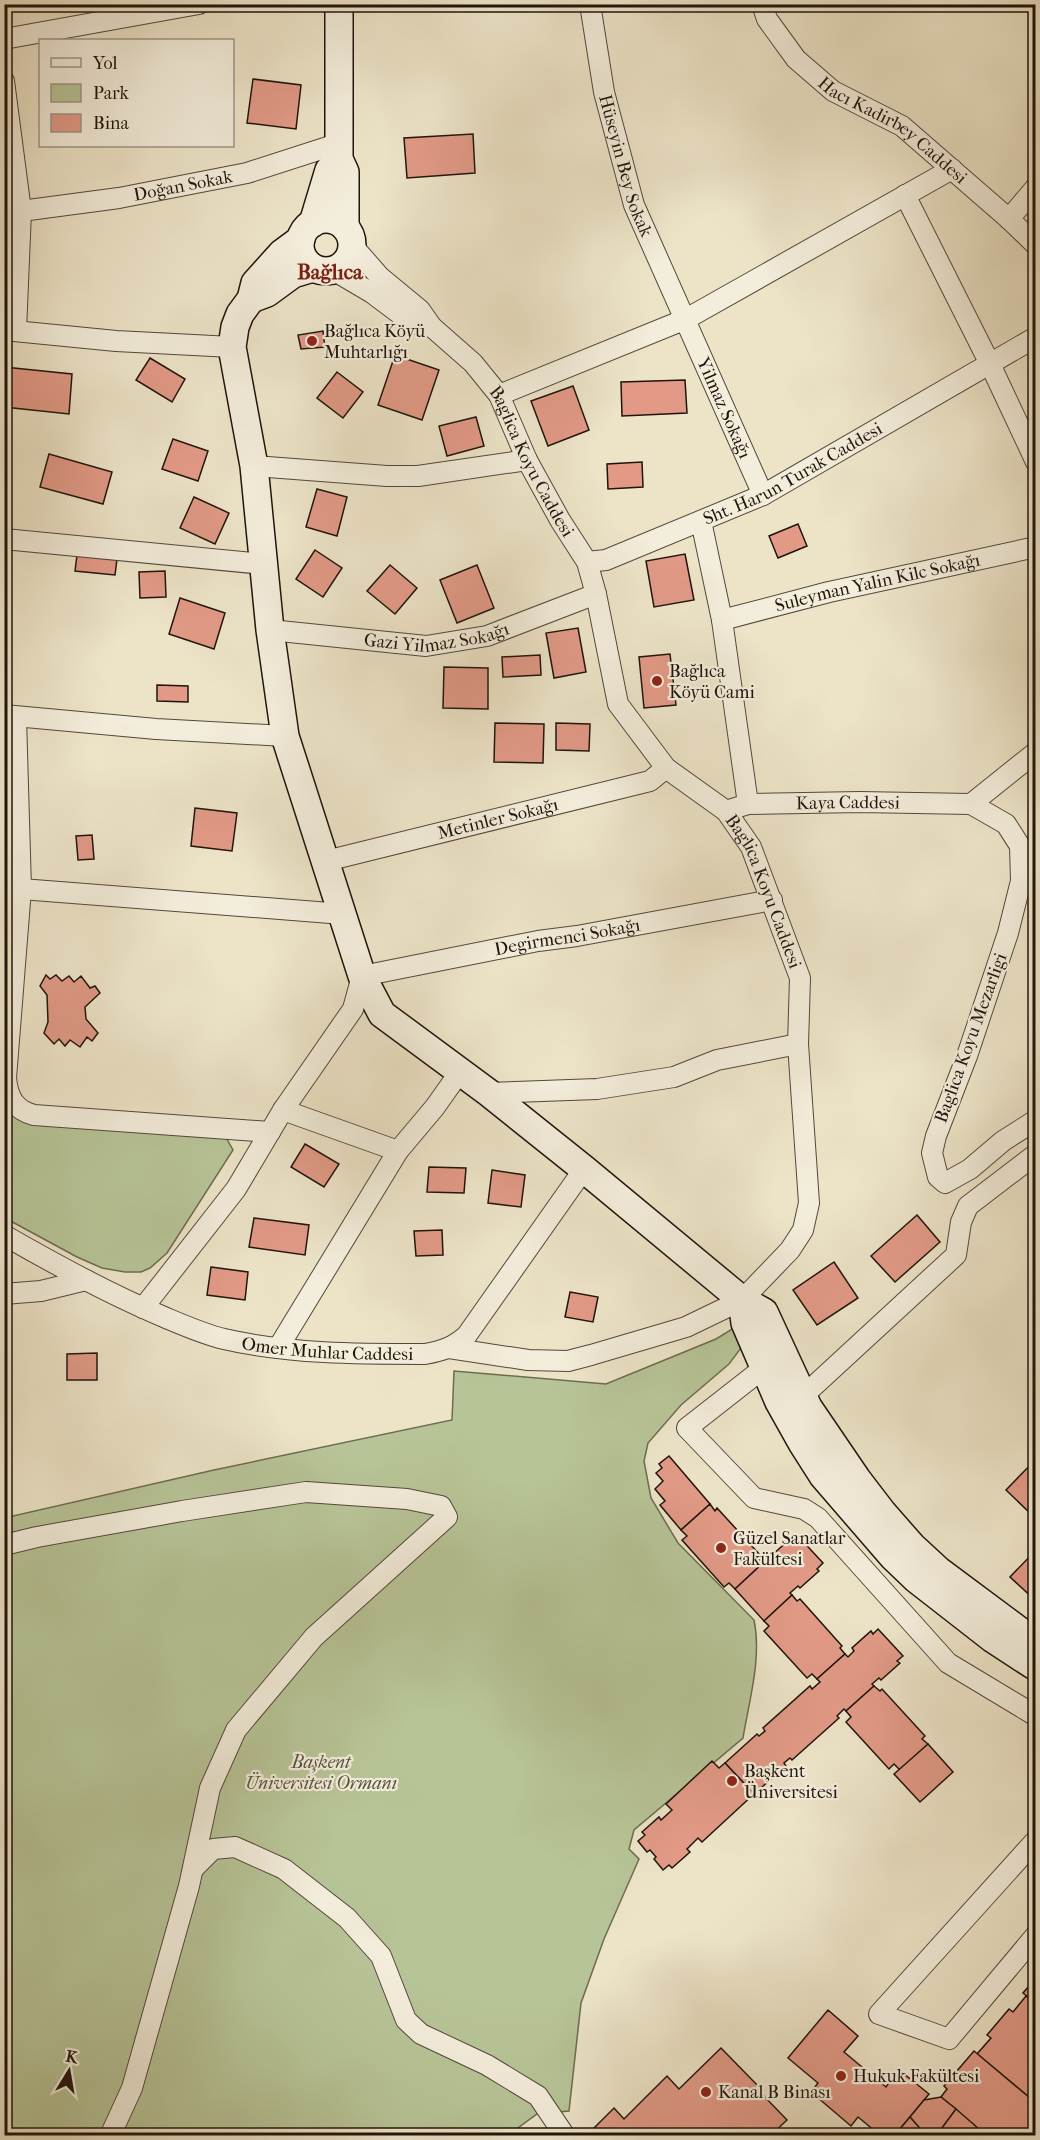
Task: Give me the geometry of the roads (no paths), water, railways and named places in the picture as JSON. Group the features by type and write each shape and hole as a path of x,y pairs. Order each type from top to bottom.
{"street":[{"path":"4,39 199,4"},
{"path":"251,299 267,292 293,274 345,263 351,252 345,172 340,151 339,4"},
{"name":"Hüseyin Bey Sokak","path":"590,4 604,92 634,205 686,319"},
{"name":"Hacı Kadirbey Caddesi","path":"762,4 767,19 796,59 833,91 902,126 1035,244"},
{"path":"4,81 21,211 10,330 116,341 232,347"},
{"path":"340,151 328,170 301,252 308,264 372,293 412,323 432,327"},
{"name":"Doğan Sokak","path":"21,211 119,198 247,173 340,151"},
{"path":"499,395 686,319 952,169"},
{"path":"1009,219 1035,187"},
{"path":"905,195 990,364 1035,462"},
{"path":"432,327 420,310 380,277 339,222 326,219 307,231 265,270 255,283 251,299 240,314 232,347 254,466 270,630 285,736 362,976 382,1014 489,1093 742,1300 764,1312 774,1361 802,1443 823,1476 893,1557 916,1579 993,1639 1035,1667"},
{"name":"Yilmaz Sokağı","path":"686,319 763,495"},
{"name":"Baglica Koyu Caddesi","path":"432,327 460,350 499,395 527,460 560,520 587,562 596,594 618,704 666,768 726,811 751,847 800,978 798,1044 809,1203 803,1230 790,1250 742,1300 686,1327 568,1360 528,1360 449,1348"},
{"name":"Sht. Harun Turak Caddesi","path":"587,562 606,560 763,495 1035,337"},
{"path":"254,466 387,476 417,476 527,460"},
{"path":"701,521 722,620 748,804"},
{"path":"4,539 263,564"},
{"name":"Suleyman Yalin Kilc Sokağı","path":"722,620 829,592 1035,547"},
{"name":"Gazi Yilmaz Sokağı","path":"270,630 426,646 487,636 596,594"},
{"path":"270,1132 56,1117 23,1112 7,1091 6,1078 21,889 10,716 156,729 285,736"},
{"path":"971,804 1035,752"},
{"name":"Metinler Sokağı","path":"326,861 650,781 666,768"},
{"name":"Kaya Caddesi","path":"726,811 748,804 860,802 971,804"},
{"name":"Baglica Koyu Mezarligi","path":"971,804 1006,824 1020,846 1021,881 1008,933 936,1137 932,1153 938,1177 945,1183 970,1169 1003,1141 1035,1120"},
{"path":"21,889 343,914"},
{"name":"Degirmenci Sokağı","path":"362,976 538,941 577,936 772,900"},
{"path":"143,1308 236,1189 283,1110 353,1009 362,976"},
{"path":"489,1093 597,1089 674,1077 717,1060 798,1044"},
{"path":"278,1348 398,1151 435,1107 459,1073"},
{"path":"283,1110 398,1151"},
{"path":"803,1395 956,1255 961,1222 968,1206 1035,1154"},
{"name":"Omer Muhlar Caddesi","path":"4,1235 143,1308 196,1331 222,1339 300,1350 425,1354 456,1345 467,1335 584,1169"},
{"path":"4,1294 41,1291 86,1280"},
{"path":"774,1361 803,1395 857,1479 912,1546 938,1570 1035,1643"},
{"path":"774,1361 687,1428 754,1498 804,1509 818,1518 948,1663 1035,1716"},
{"path":"4,1545 182,1510 306,1492 407,1499 441,1506 447,1517 314,1637 236,1730 210,1788 193,1869 132,2088 110,2136"},
{"path":"1035,1840 879,2014 949,2039 1035,1935"},
{"path":"193,1869 213,1849 235,1846 284,1869 347,1918 381,1956 406,2020 421,2034 488,2065 538,2096 565,2136"}],"place":[{"name":"Bağlıca Köyü Muhtarlığı","path":"312,341"},
{"name":"Bağlıca Köyü Cami","path":"657,681"},
{"name":"Güzel Sanatlar Fakültesi","path":"721,1548"},
{"name":"Başkent Üniversitesi","path":"732,1781"},
{"name":"Hukuk Fakültesi","path":"841,2076"},
{"name":"Kanal B Binası","path":"706,2092"}],"district":[{"name":"Bağlıca","path":"330,272"}],"park label":[{"name":"Başkent Üniversitesi Ormanı","path":"321,1772"}]}
